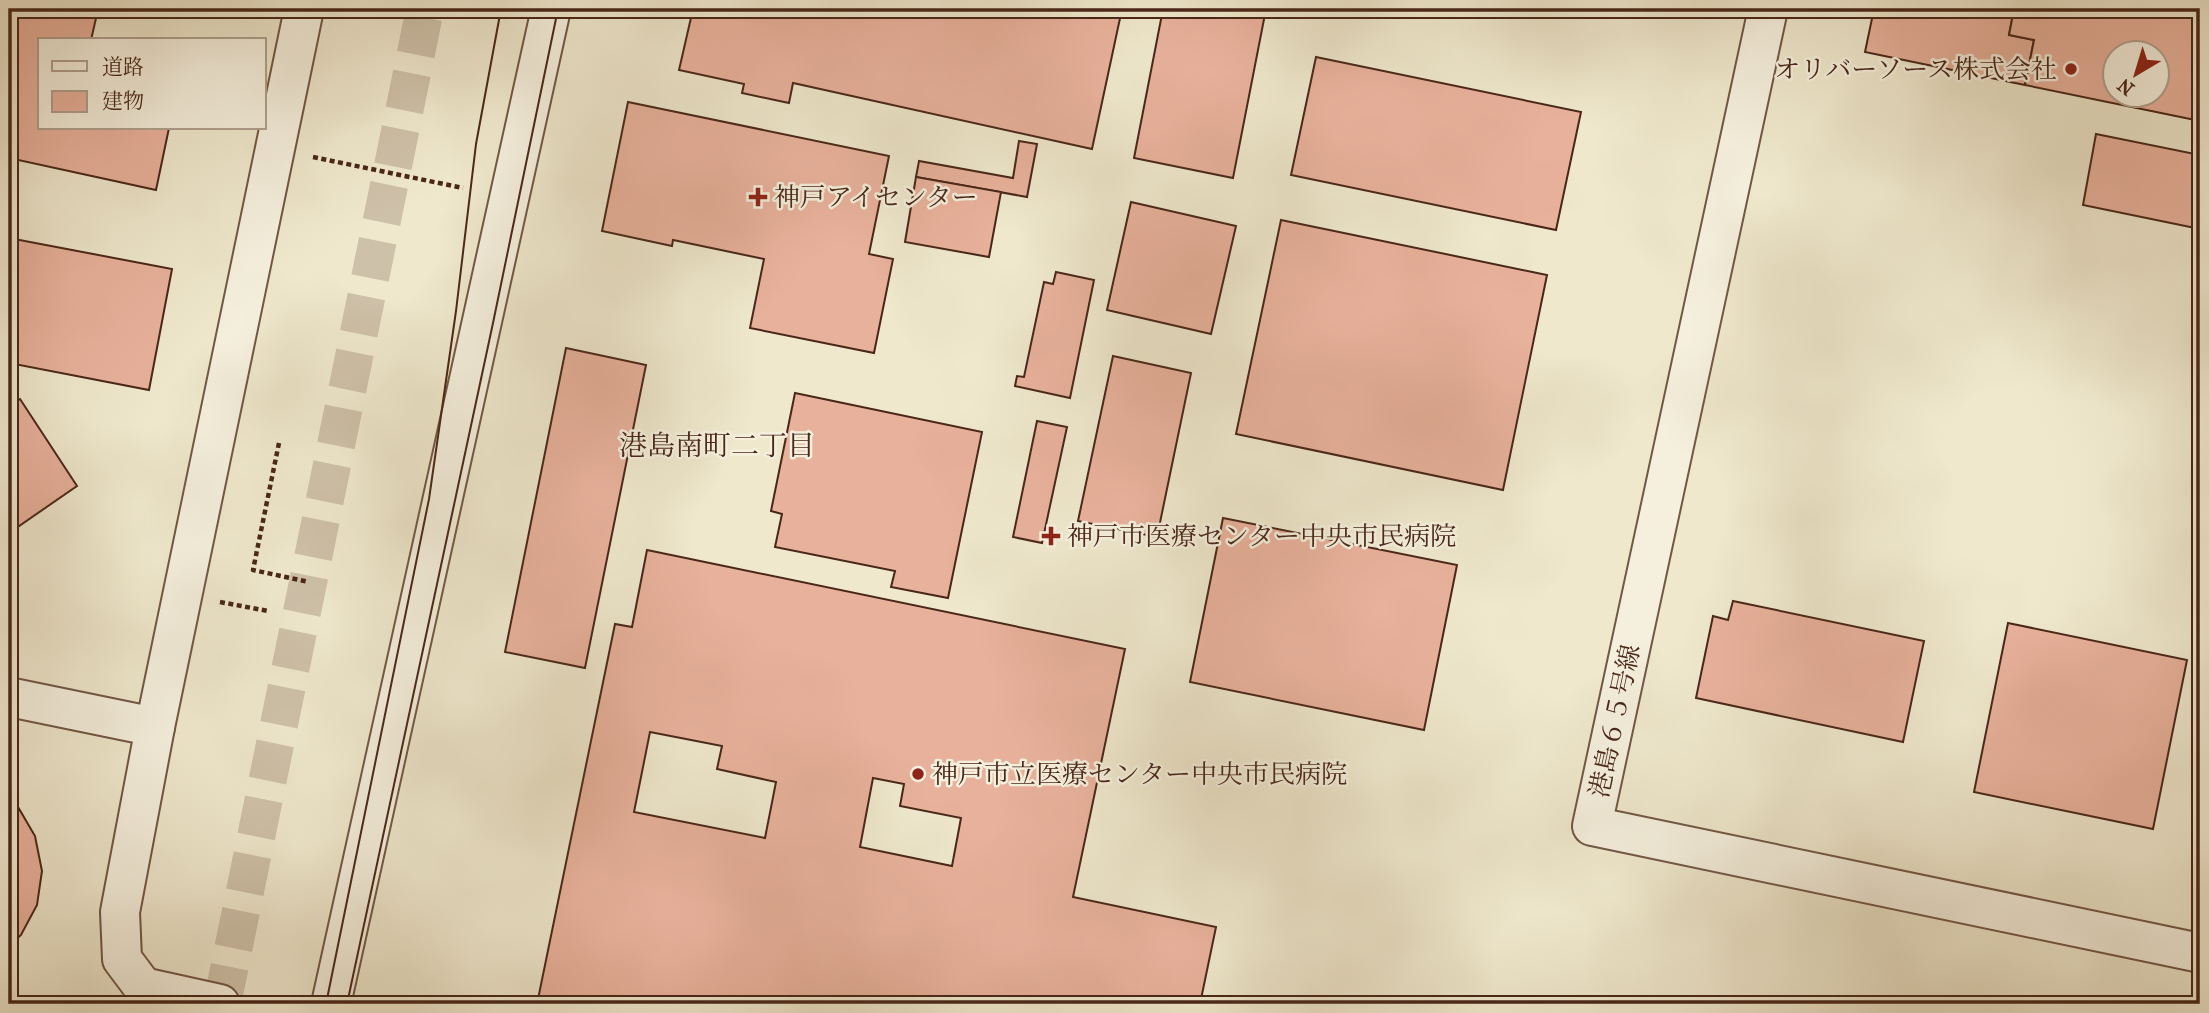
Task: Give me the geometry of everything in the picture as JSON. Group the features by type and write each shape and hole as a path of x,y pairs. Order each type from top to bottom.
{"street":[{"path":"220,1004 143,987 122,959 120,912 155,727 304,9"},
{"path":"331,1004 551,9"},
{"name":"港島６５号線","path":"1769,9 1592,826 2200,953"},
{"path":"9,697 155,727"}],"path":[{"path":"308,156 463,188"},
{"path":"279,443 253,570 309,582"},
{"path":"219,601 268,611"}],"building":[{"path":"9,9 72,9 97,14 91,38 38,38 38,130 169,130 156,190 9,158"},
{"path":"693,9 1122,9 1092,149 793,83 789,103 742,93 744,84 679,70"},
{"path":"1163,9 1266,9 1233,178 1134,158"},
{"path":"1874,9 2014,9 2009,35 2034,40 2025,85 1865,52"},
{"name":"オリバーソース株式会社","path":"2014,9 2200,9 2200,121 2137,108 2170,108 2170,38 2100,38 2100,100 2025,85 2034,40 2009,35"},
{"path":"1316,57 1581,112 1556,230 1291,175"},
{"path":"628,102 889,156 869,254 893,259 874,353 750,328 764,259 673,240 672,246 602,231"},
{"path":"2096,134 2200,155 2200,229 2083,205"},
{"path":"1019,141 1037,144 1027,197 916,177 919,161 1013,178"},
{"path":"916,177 1001,192 989,257 905,242"},
{"path":"1131,202 1236,226 1211,334 1107,310"},
{"path":"1281,220 1547,275 1503,490 1236,434"},
{"path":"9,238 172,269 149,390 9,363"},
{"path":"1056,272 1094,280 1070,398 1015,386 1017,376 1024,377 1044,282 1053,284"},
{"path":"566,348 646,365 585,668 505,652"},
{"path":"1113,356 1191,373 1157,537 1078,521"},
{"path":"795,393 982,432 948,598 891,587 895,571 775,547 782,514 771,511"},
{"path":"20,399 77,486 9,533 9,406"},
{"path":"1037,421 1067,427 1042,543 1013,537"},
{"path":"1223,518 1457,565 1424,730 1190,682"},
{"name":"神戸市立医療センター中央市民病院","path":"647,550 1125,649 1073,897 1216,927 1200,1004 537,1004 615,624 632,627","holes":["650,732 722,746 717,769 776,782 765,838 634,812","873,778 904,784 900,806 961,818 952,866 860,847"]},
{"path":"1733,601 1924,641 1903,742 1696,698 1713,616 1728,620"},
{"path":"2008,623 2187,660 2153,829 1974,792"},
{"path":"9,799 18,807 35,836 42,871 37,905 21,935 9,946"}],"tunnel":[{"path":"222,1004 425,9"}],"tram line":[{"path":"326,1004 429,499 476,144 501,9"},
{"path":"347,1004 558,9"}],"place":[{"name":"オリバーソース株式会社","path":"2071,69"},
{"name":"神戸アイセンター","path":"758,197"},
{"name":"神戸市医療センター中央市民病院","path":"1051,536"},
{"name":"神戸市立医療センター中央市民病院","path":"918,774"}],"district":[{"name":"港島南町二丁目","path":"717,445"}]}
